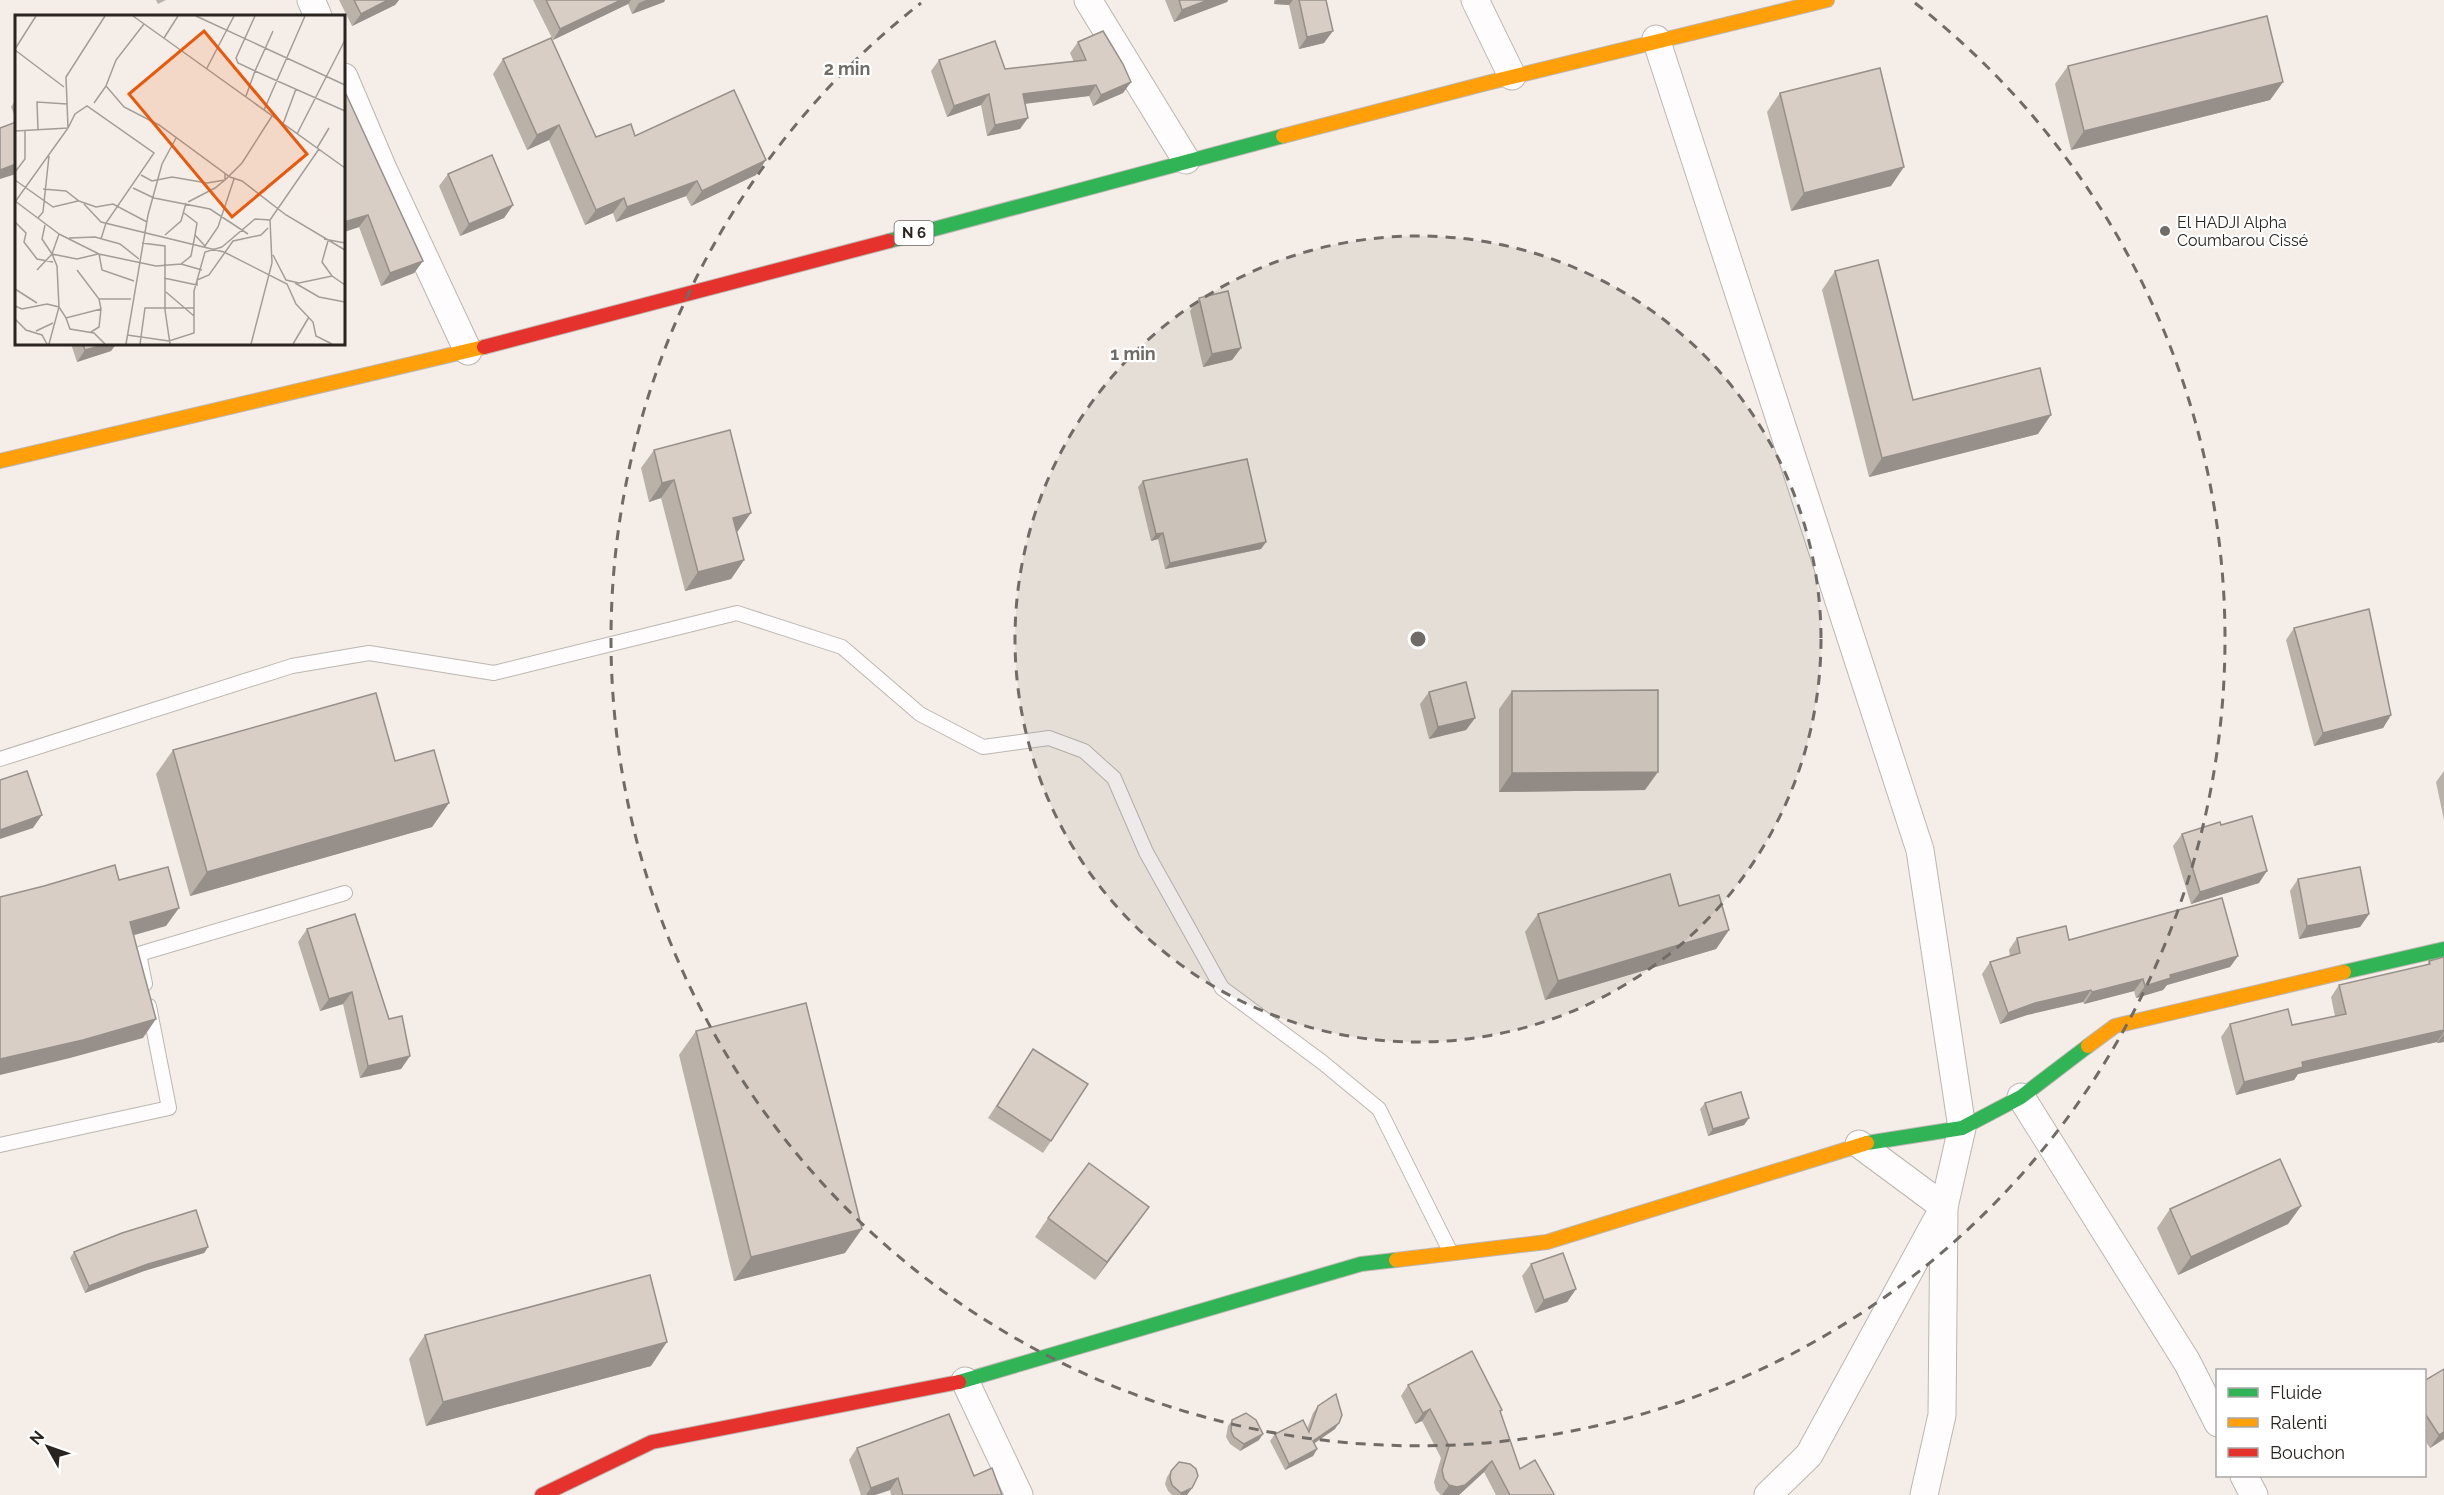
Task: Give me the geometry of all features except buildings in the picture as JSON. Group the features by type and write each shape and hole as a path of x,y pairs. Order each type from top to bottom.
{"street":[{"path":"311,0 318,15"},
{"path":"1088,0 1186,160"},
{"path":"1475,0 1512,76"},
{"name":"N 6","path":"0,461 468,351 1186,160 1656,39 1827,0"},
{"path":"1656,39 1920,850 1962,1128 1944,1207 1942,1414 1924,1495"},
{"path":"345,79 383,169 468,351"},
{"path":"542,1495 652,1442 964,1381 1361,1264 1547,1242 1859,1144 1962,1128 2021,1097 2115,1026 2444,949"},
{"path":"2021,1097 2187,1362 2216,1421"},
{"path":"1859,1144 1944,1207"},
{"path":"1768,1495 1809,1455 1944,1207"},
{"path":"964,1381 1019,1495"},
{"path":"2245,1477 2254,1495"}],"lane":[{"path":"0,759 292,666 369,653 494,673 737,613 842,647 920,714 983,747 1048,738 1084,751 1114,778 1146,852 1222,988 1322,1062 1379,1109 1451,1253"},
{"path":"0,1146 169,1108 139,954 345,893"}],"traffic: fast":[{"path":"889,241 1283,136"},
{"path":"2344,972 2444,949"},
{"path":"1867,1143 1962,1128 2021,1097 2088,1046"},
{"path":"959,1382 1361,1264 1396,1260"}],"traffic: slow":[{"path":"1283,136 1487,83 1827,0"},
{"path":"0,461 484,347"},
{"path":"2088,1046 2115,1026 2344,972"},
{"path":"1396,1260 1547,1242 1867,1143"}],"traffic: jam":[{"path":"484,347 889,241"},
{"path":"542,1495 652,1442 959,1382"}],"place":[{"name":"El HADJI Alpha Coumbarou Cissé","path":"2165,231"}]}
